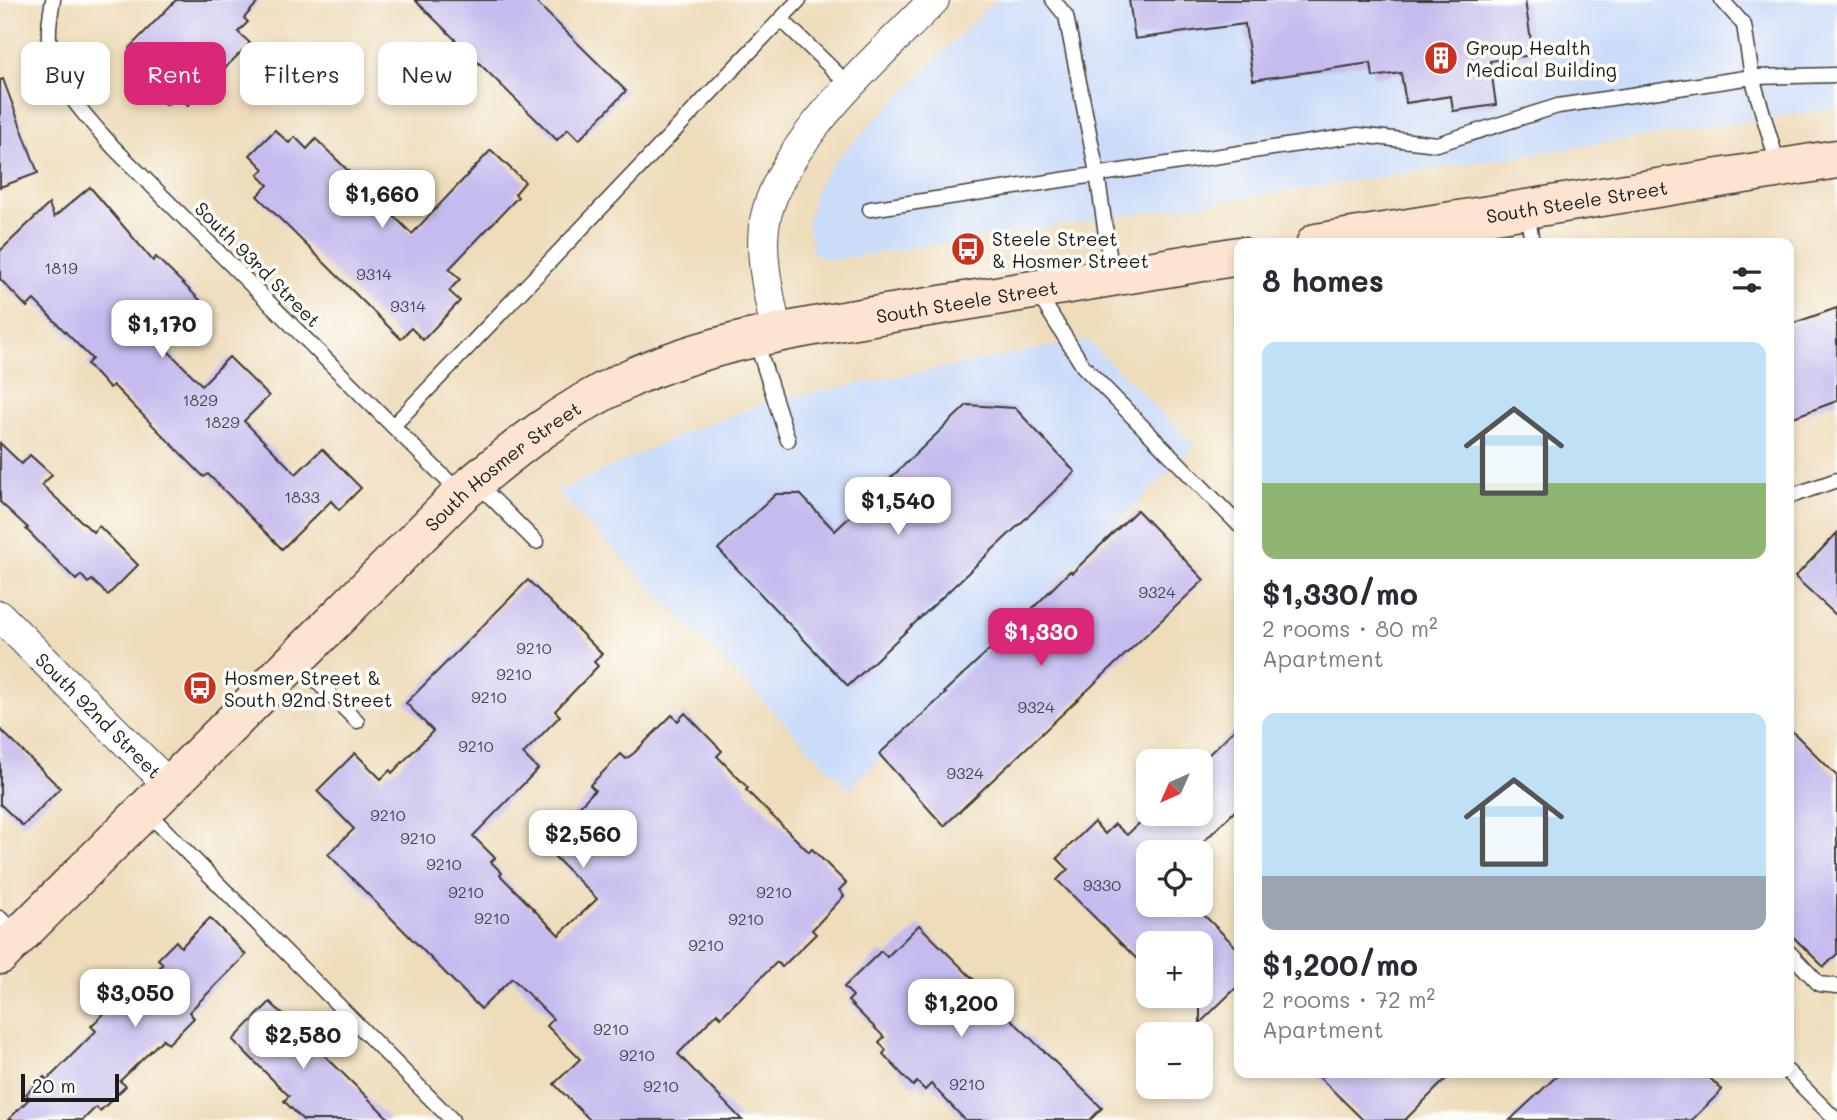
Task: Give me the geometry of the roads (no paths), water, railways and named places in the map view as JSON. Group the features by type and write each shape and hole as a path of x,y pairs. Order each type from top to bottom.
{"main road":[{"name":"South Steele Street","path":"1375,238 1529,225 1779,167 1837,159"},
{"name":"South Steele Street","path":"765,335 1234,257"},
{"name":"South Hosmer Street","path":"6,937 157,797 469,488 513,449 574,408 627,379 694,355 765,335"}],"street":[{"path":"765,335 765,226 771,200 792,157 850,86 934,0"},
{"name":"South 92nd Street","path":"0,615 157,797"}],"lane":[{"name":"South 93rd Street","path":"53,0 48,24 49,47 67,90 114,148 393,426 536,542"},
{"path":"393,426 799,0"},
{"path":"1053,0 1066,16 1097,173 1113,276"},
{"path":"1722,0 1744,25 1752,77 1779,167"},
{"path":"781,19 850,86"},
{"path":"870,209 1358,135 1437,144 1558,106 1752,77 1837,75"},
{"path":"1035,289 1083,366 1234,520"},
{"path":"765,335 788,440"},
{"path":"1794,495 1837,480"},
{"path":"295,660 357,721"},
{"path":"157,797 452,1120"},
{"path":"1794,957 1819,984 1837,986"},
{"path":"1794,1078 1836,1120"}],"place":[{"name":"Group Health Medical Building","path":"1441,58"},
{"name":"Steele Street & Hosmer Street","path":"968,249"},
{"name":"Hosmer Street & South 92nd Street","path":"200,688"}]}
